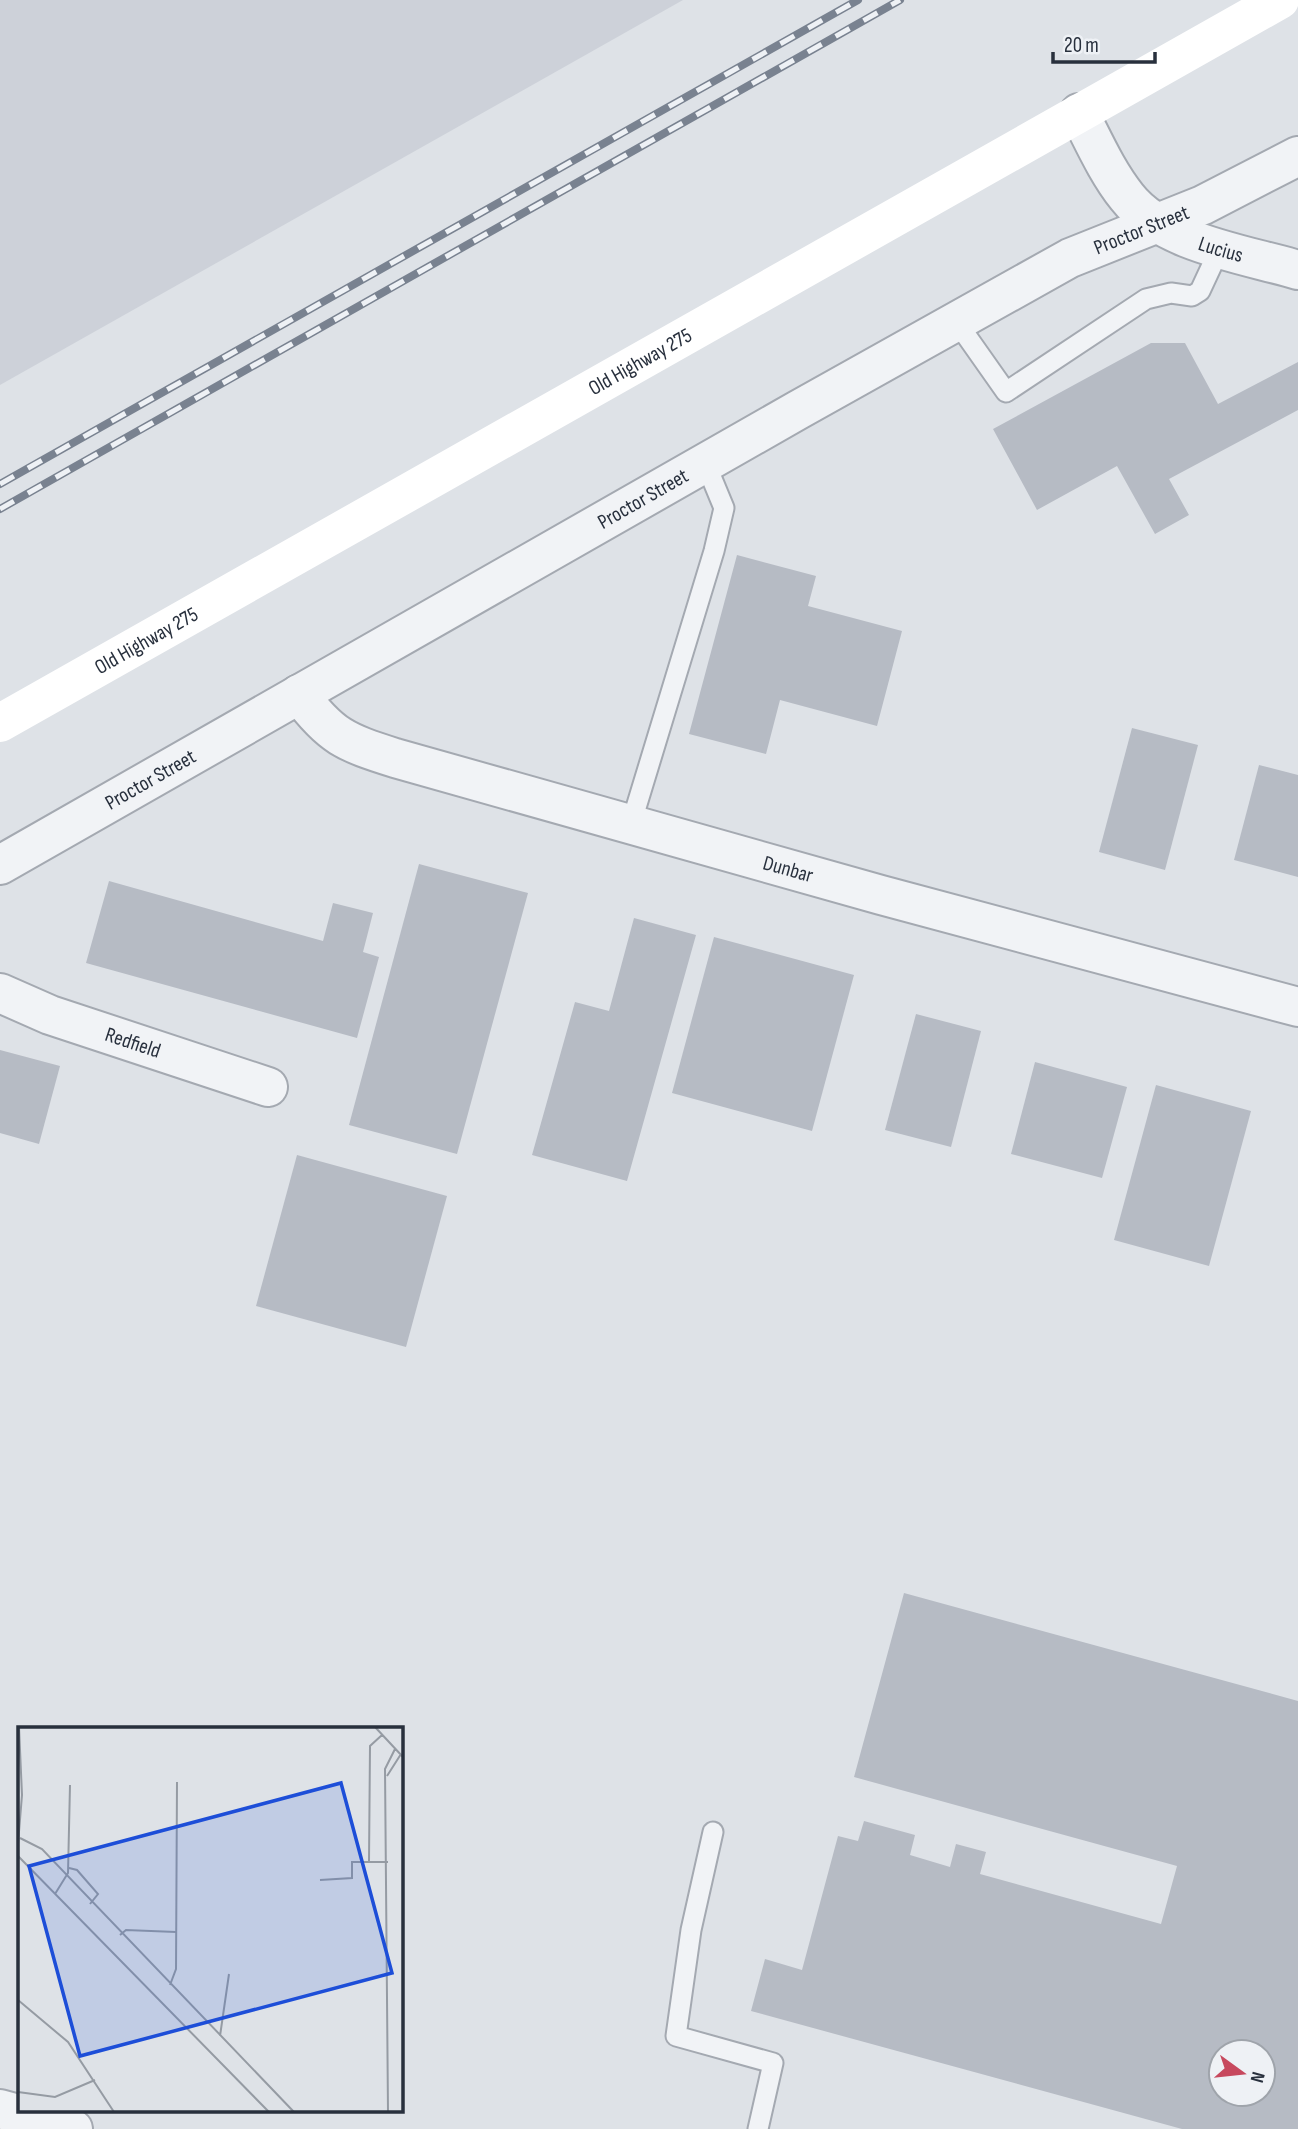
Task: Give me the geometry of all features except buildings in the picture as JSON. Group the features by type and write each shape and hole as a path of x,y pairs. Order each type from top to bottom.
{"main road":[{"name":"Old Highway 275","path":"0,723 1280,0"}],"street":[{"name":"Lucius","path":"1079,113 1114,179 1135,207 1157,224 1220,248 1298,270"},
{"name":"Proctor Street","path":"0,865 1070,258 1203,205 1298,156"},
{"name":"Dunbar","path":"299,694 330,731 355,745 395,758 881,895 1298,1007"},
{"name":"Redfield","path":"0,993 50,1015 268,1087"},
{"path":"0,2109 74,2129"}],"lane":[{"path":"956,321 1006,392 1146,299 1171,293 1192,296 1200,291 1220,248"},
{"path":"631,824 714,551 724,508 705,463"},
{"path":"713,1832 691,1930 676,2036 773,2063 758,2129"}],"shaded area":[{"path":"0,0 683,0 0,385"}],"railway":[{"path":"0,484 858,0"},
{"path":"0,509 900,0"}]}
